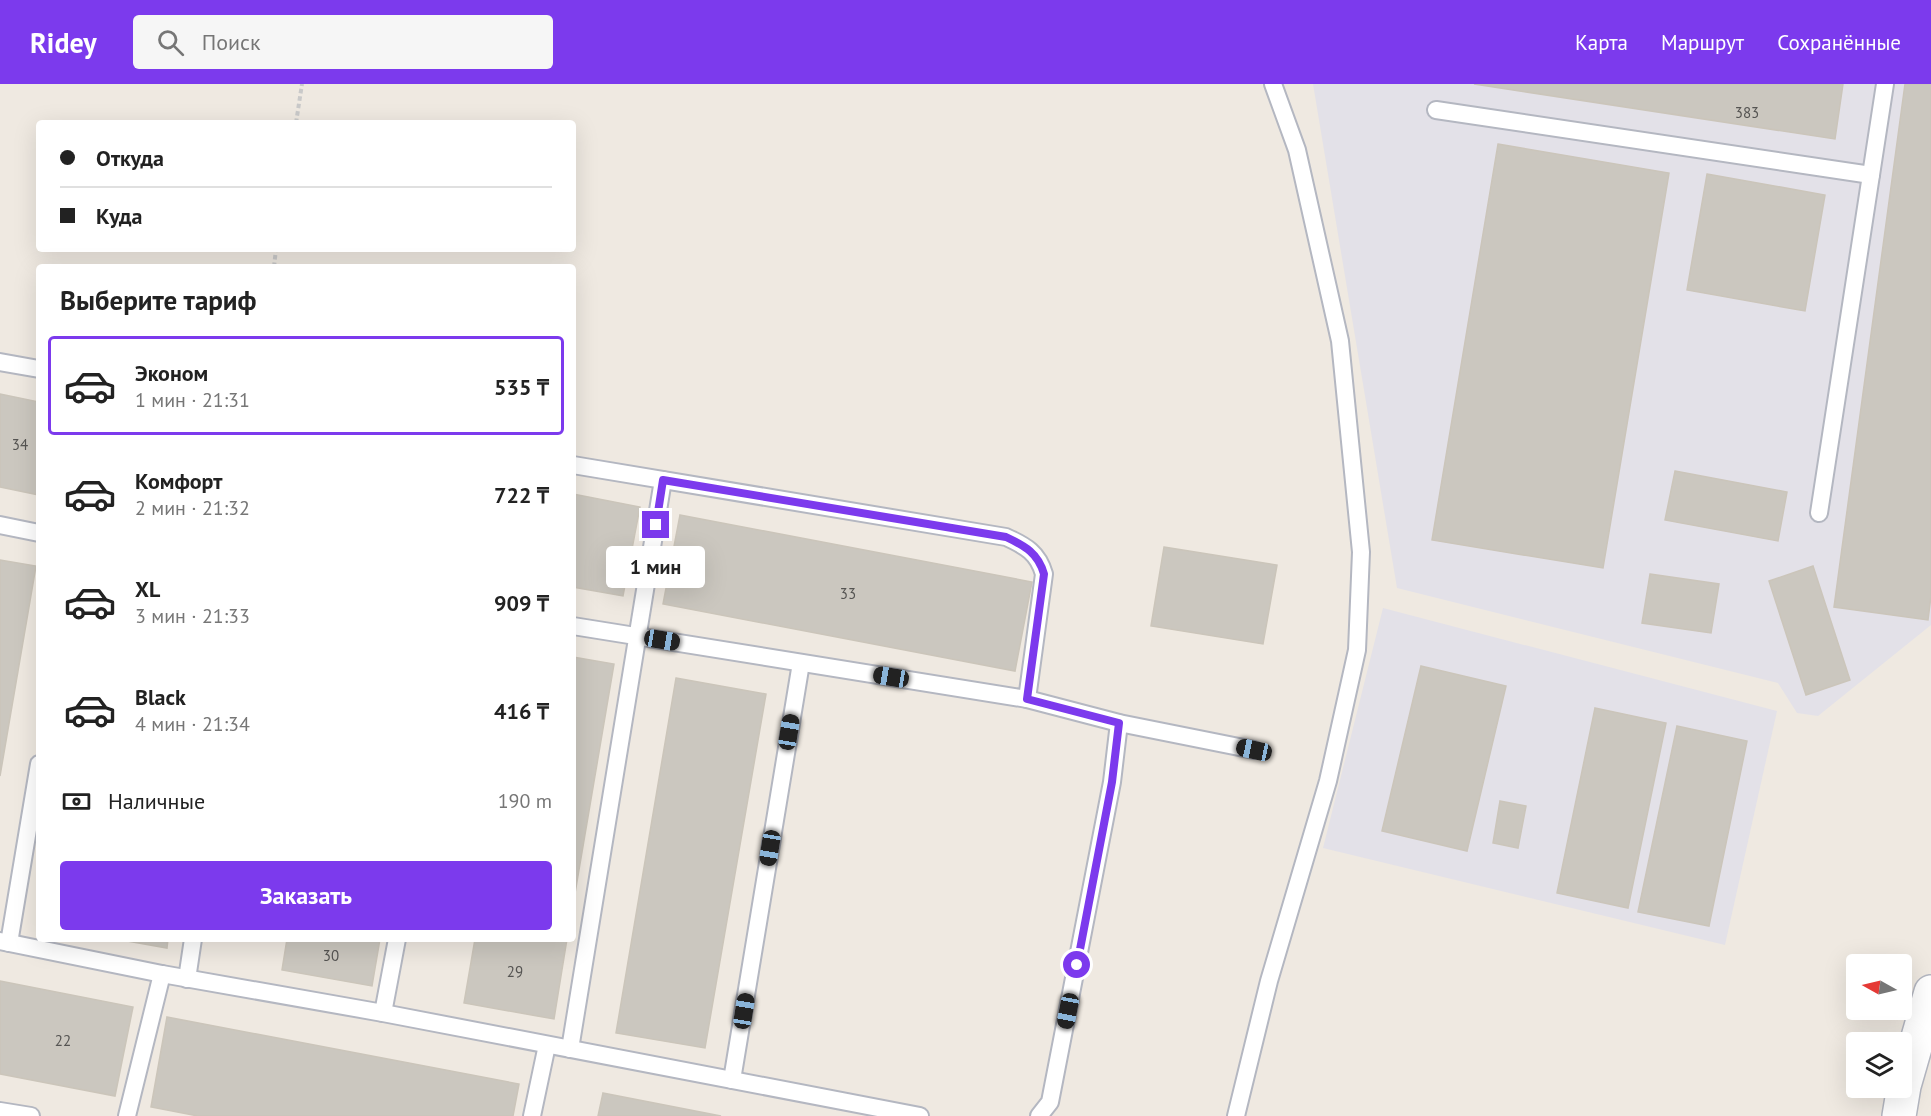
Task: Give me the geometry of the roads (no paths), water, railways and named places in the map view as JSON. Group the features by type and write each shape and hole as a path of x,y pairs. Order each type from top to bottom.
{"street":[{"path":"1899,1116 1904,1086 1931,992"}],"lane":[{"path":"1236,1116 1269,981 1328,781 1357,650 1360,552 1340,340 1297,150 1273,84"},
{"path":"1819,513 1884,84"},
{"path":"1436,110 1871,175"},
{"path":"0,362 36,368"},
{"path":"576,466 1006,537 1028,547 1040,561 1044,574 1027,699"},
{"path":"570,1050 663,480"},
{"path":"0,525 36,532"},
{"path":"576,626 1027,699 1119,723 1254,750"},
{"path":"732,1080 801,663"},
{"path":"1039,1116 1050,1102 1112,782 1119,723"},
{"path":"36,779 4,942 187,979 920,1116"},
{"path":"187,979 193,942"},
{"path":"383,1014 395,942"},
{"path":"127,1116 162,974"},
{"path":"532,1116 547,1045"},
{"path":"0,1111 31,1116"}]}
